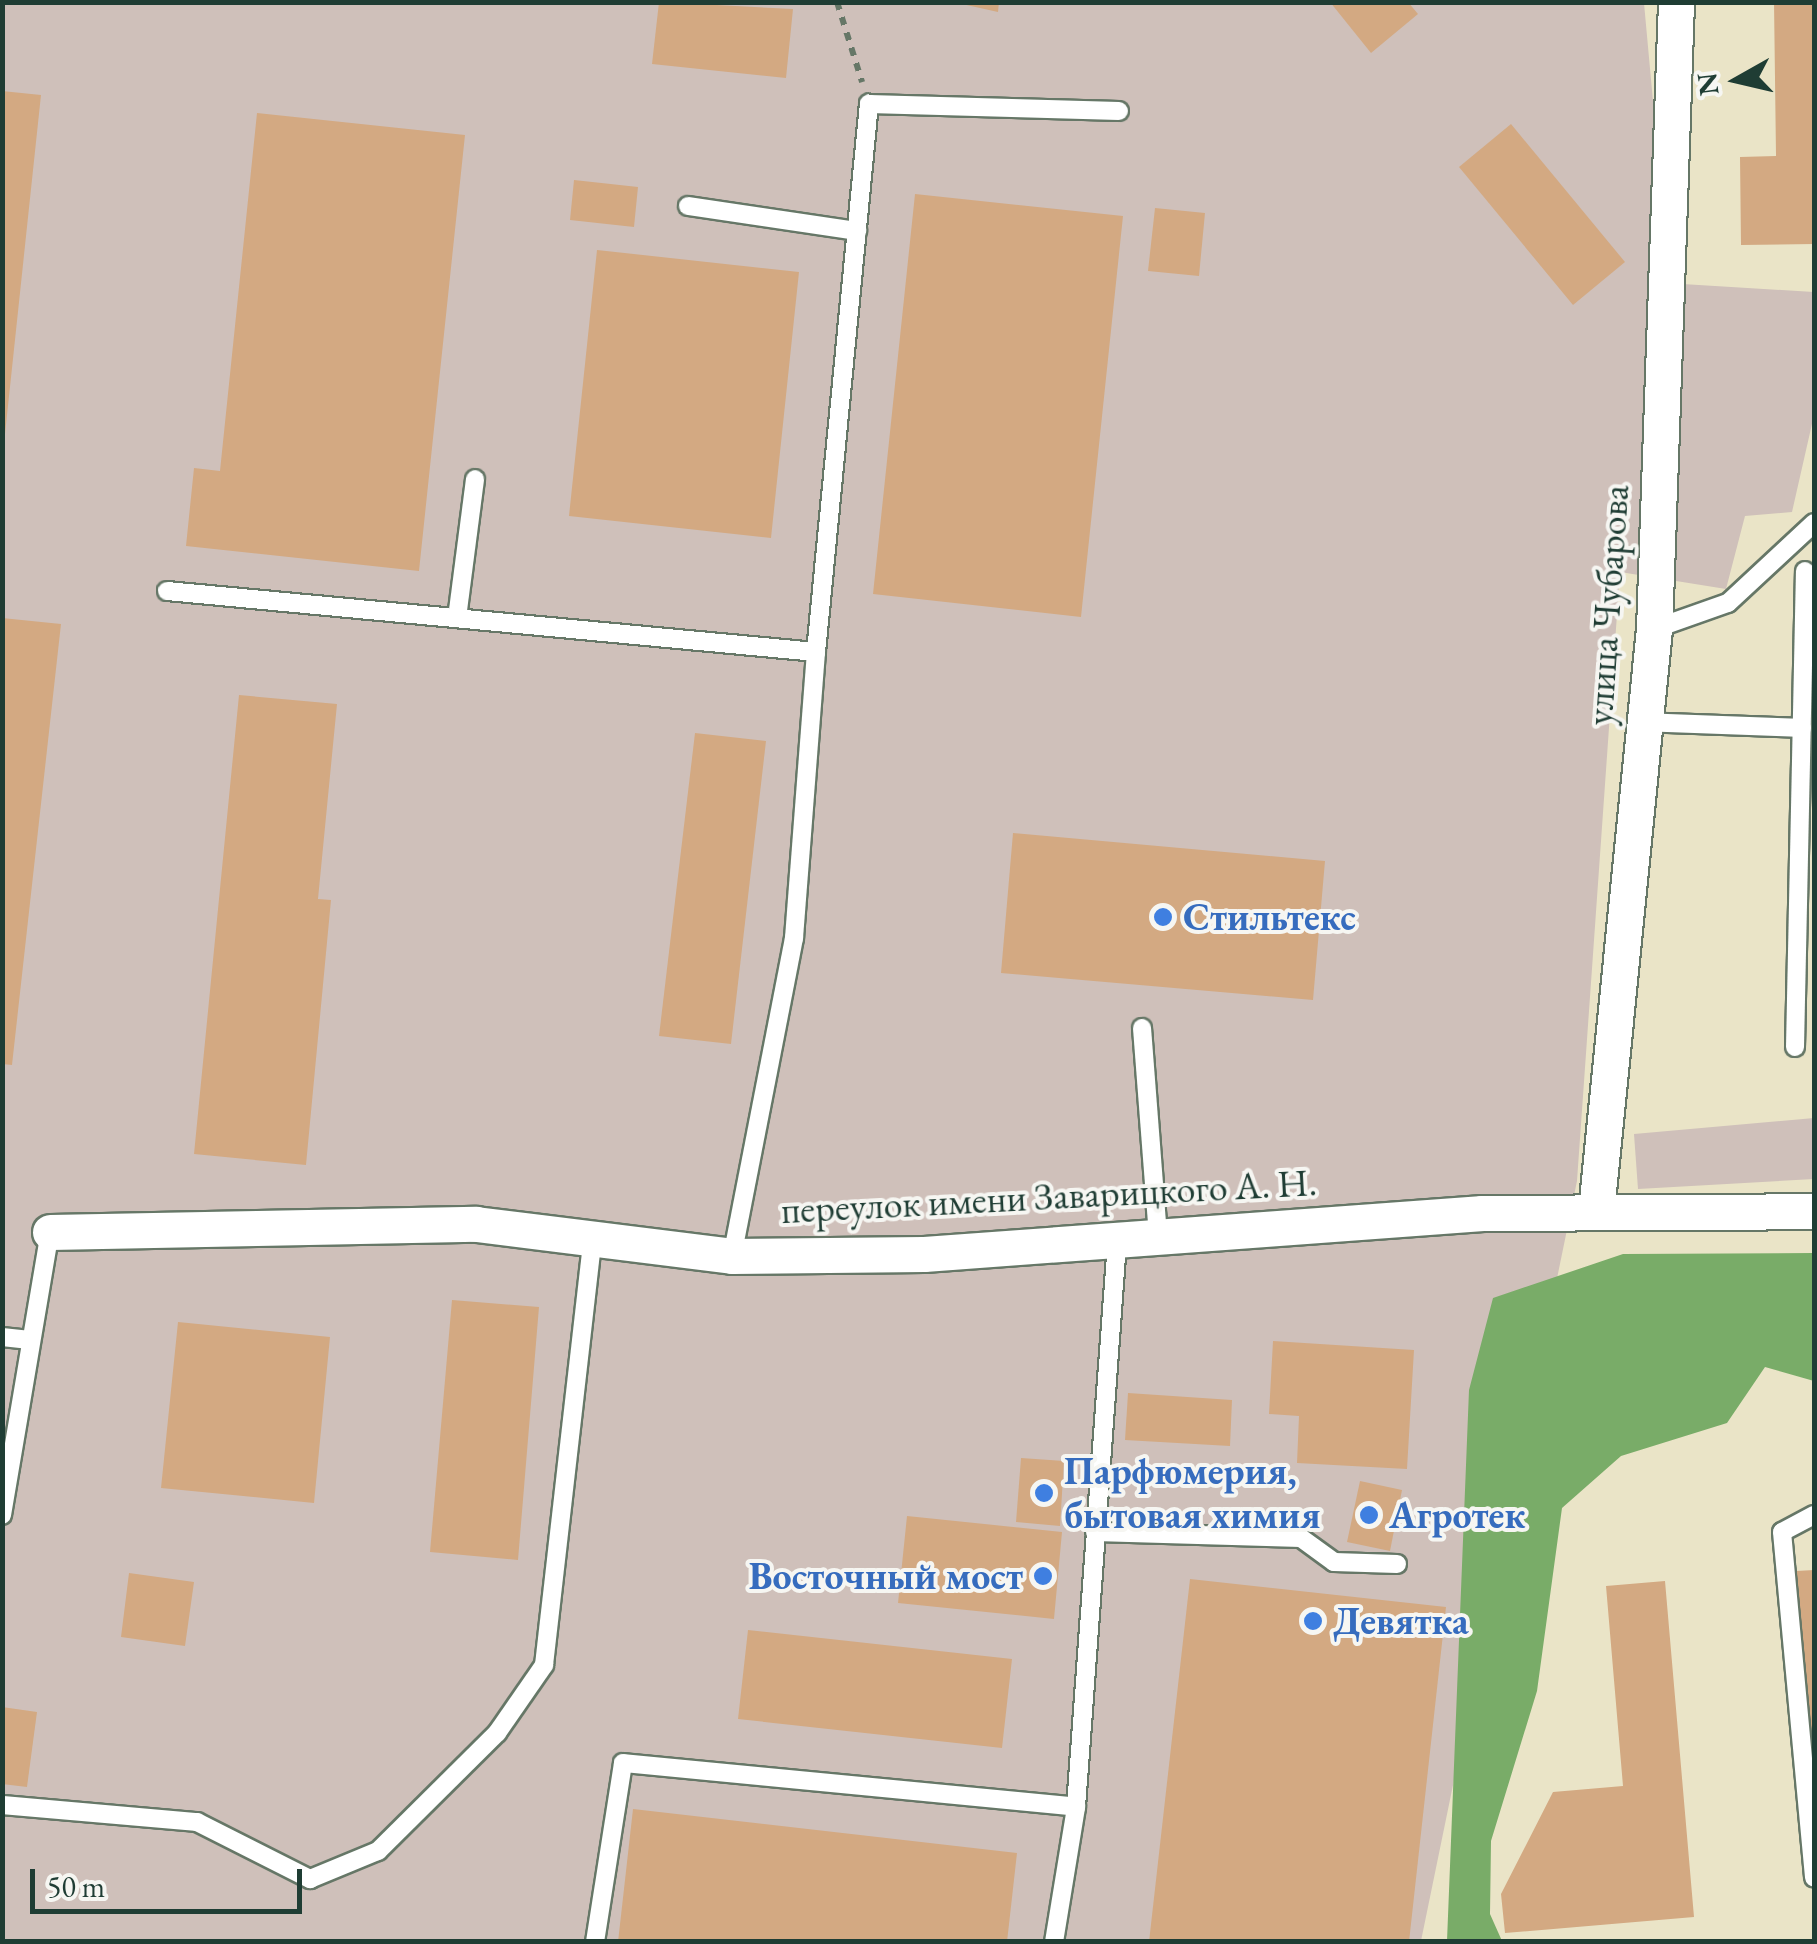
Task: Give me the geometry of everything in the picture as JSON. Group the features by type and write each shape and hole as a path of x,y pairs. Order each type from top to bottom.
{"street":[{"name":"улица Чубарова","path":"1596,1211 1654,629 1676,2"},
{"name":"переулок имени Заварицкого А. Н.","path":"50,1232 476,1224 592,1243 732,1256 1117,1242 1158,1236 1596,1211 1814,1212"}],"lane":[{"path":"732,1256 794,938 816,652 869,104 1119,112"},
{"path":"688,206 857,231"},
{"path":"457,618 475,479"},
{"path":"1654,629 1728,603 1814,523"},
{"path":"1795,1047 1806,572"},
{"path":"167,591 816,652"},
{"path":"1642,722 1802,728"},
{"path":"1142,1028 1158,1236"},
{"path":"2,1515 50,1232"},
{"path":"1054,1942 1076,1807 1117,1242"},
{"path":"2,1805 197,1822 310,1879 378,1851 497,1733 544,1664 592,1243"},
{"path":"2,1337 30,1340"},
{"path":"1814,1514 1782,1532 1814,1878"},
{"path":"1095,1532 1300,1538 1334,1562 1397,1564"},
{"path":"595,1942 623,1763 1076,1807"}],"path":[{"path":"837,2 869,104"}],"shaded area":[{"path":"3,3 1644,3 1659,167 1650,282 1814,292 1814,415 1792,512 1745,516 1726,589 1620,572 1577,1181 1421,1941 3,1942"},
{"path":"1814,1118 1814,1179 1638,1189 1634,1134"}],"green space":[{"path":"1814,1253 1814,1381 1765,1367 1727,1423 1621,1456 1562,1508 1537,1691 1491,1841 1490,1914 1502,1941 1447,1941 1469,1390 1493,1298 1623,1254"}],"building":[{"path":"659,2 793,9 786,78 652,64"},
{"path":"953,2 999,2 998,12"},
{"path":"1330,2 1408,2 1418,14 1371,53"},
{"path":"1774,2 1814,2 1814,244 1741,245 1740,157 1776,156"},
{"path":"2,91 41,95 5,434 2,434"},
{"path":"257,113 465,135 419,571 186,546 194,468 220,471"},
{"path":"1511,124 1625,262 1573,305 1459,167"},
{"path":"574,180 638,187 634,227 570,220"},
{"path":"915,194 1123,216 1081,617 873,594"},
{"path":"1155,208 1205,213 1199,276 1148,271"},
{"path":"597,250 799,272 771,538 569,516"},
{"path":"2,618 61,624 12,1065 2,1064"},
{"path":"239,695 337,704 318,899 331,900 306,1165 194,1154"},
{"path":"695,733 766,741 731,1044 659,1036"},
{"name":"Стильтекс","path":"1013,833 1325,861 1313,1000 1001,973"},
{"path":"452,1300 539,1307 518,1560 430,1552"},
{"path":"178,1322 330,1337 314,1503 161,1488"},
{"path":"1273,1341 1414,1350 1407,1469 1297,1463 1299,1416 1269,1414"},
{"path":"1128,1393 1232,1400 1230,1446 1125,1440"},
{"path":"1021,1458 1064,1461 1060,1526 1016,1522"},
{"path":"1360,1481 1402,1490 1390,1551 1347,1542"},
{"path":"907,1516 1062,1532 1054,1619 898,1603"},
{"path":"1814,1570 1814,1743 1812,1743 1796,1571"},
{"path":"129,1573 194,1582 185,1646 121,1637"},
{"path":"1190,1579 1446,1607 1409,1942 1149,1942"},
{"path":"1665,1581 1694,1917 1505,1933 1501,1894 1553,1792 1623,1786 1606,1586"},
{"path":"748,1630 1012,1659 1002,1748 738,1719"},
{"path":"2,1707 37,1712 27,1787 2,1784"},
{"path":"633,1809 1017,1853 1007,1942 618,1942"}],"place":[{"name":"Стильтекс","path":"1163,917"},
{"name":"Парфюмерия, бытовая химия","path":"1044,1493"},
{"name":"Агротек","path":"1369,1515"},
{"name":"Восточный мост","path":"1043,1576"},
{"name":"Девятка","path":"1313,1621"}]}
